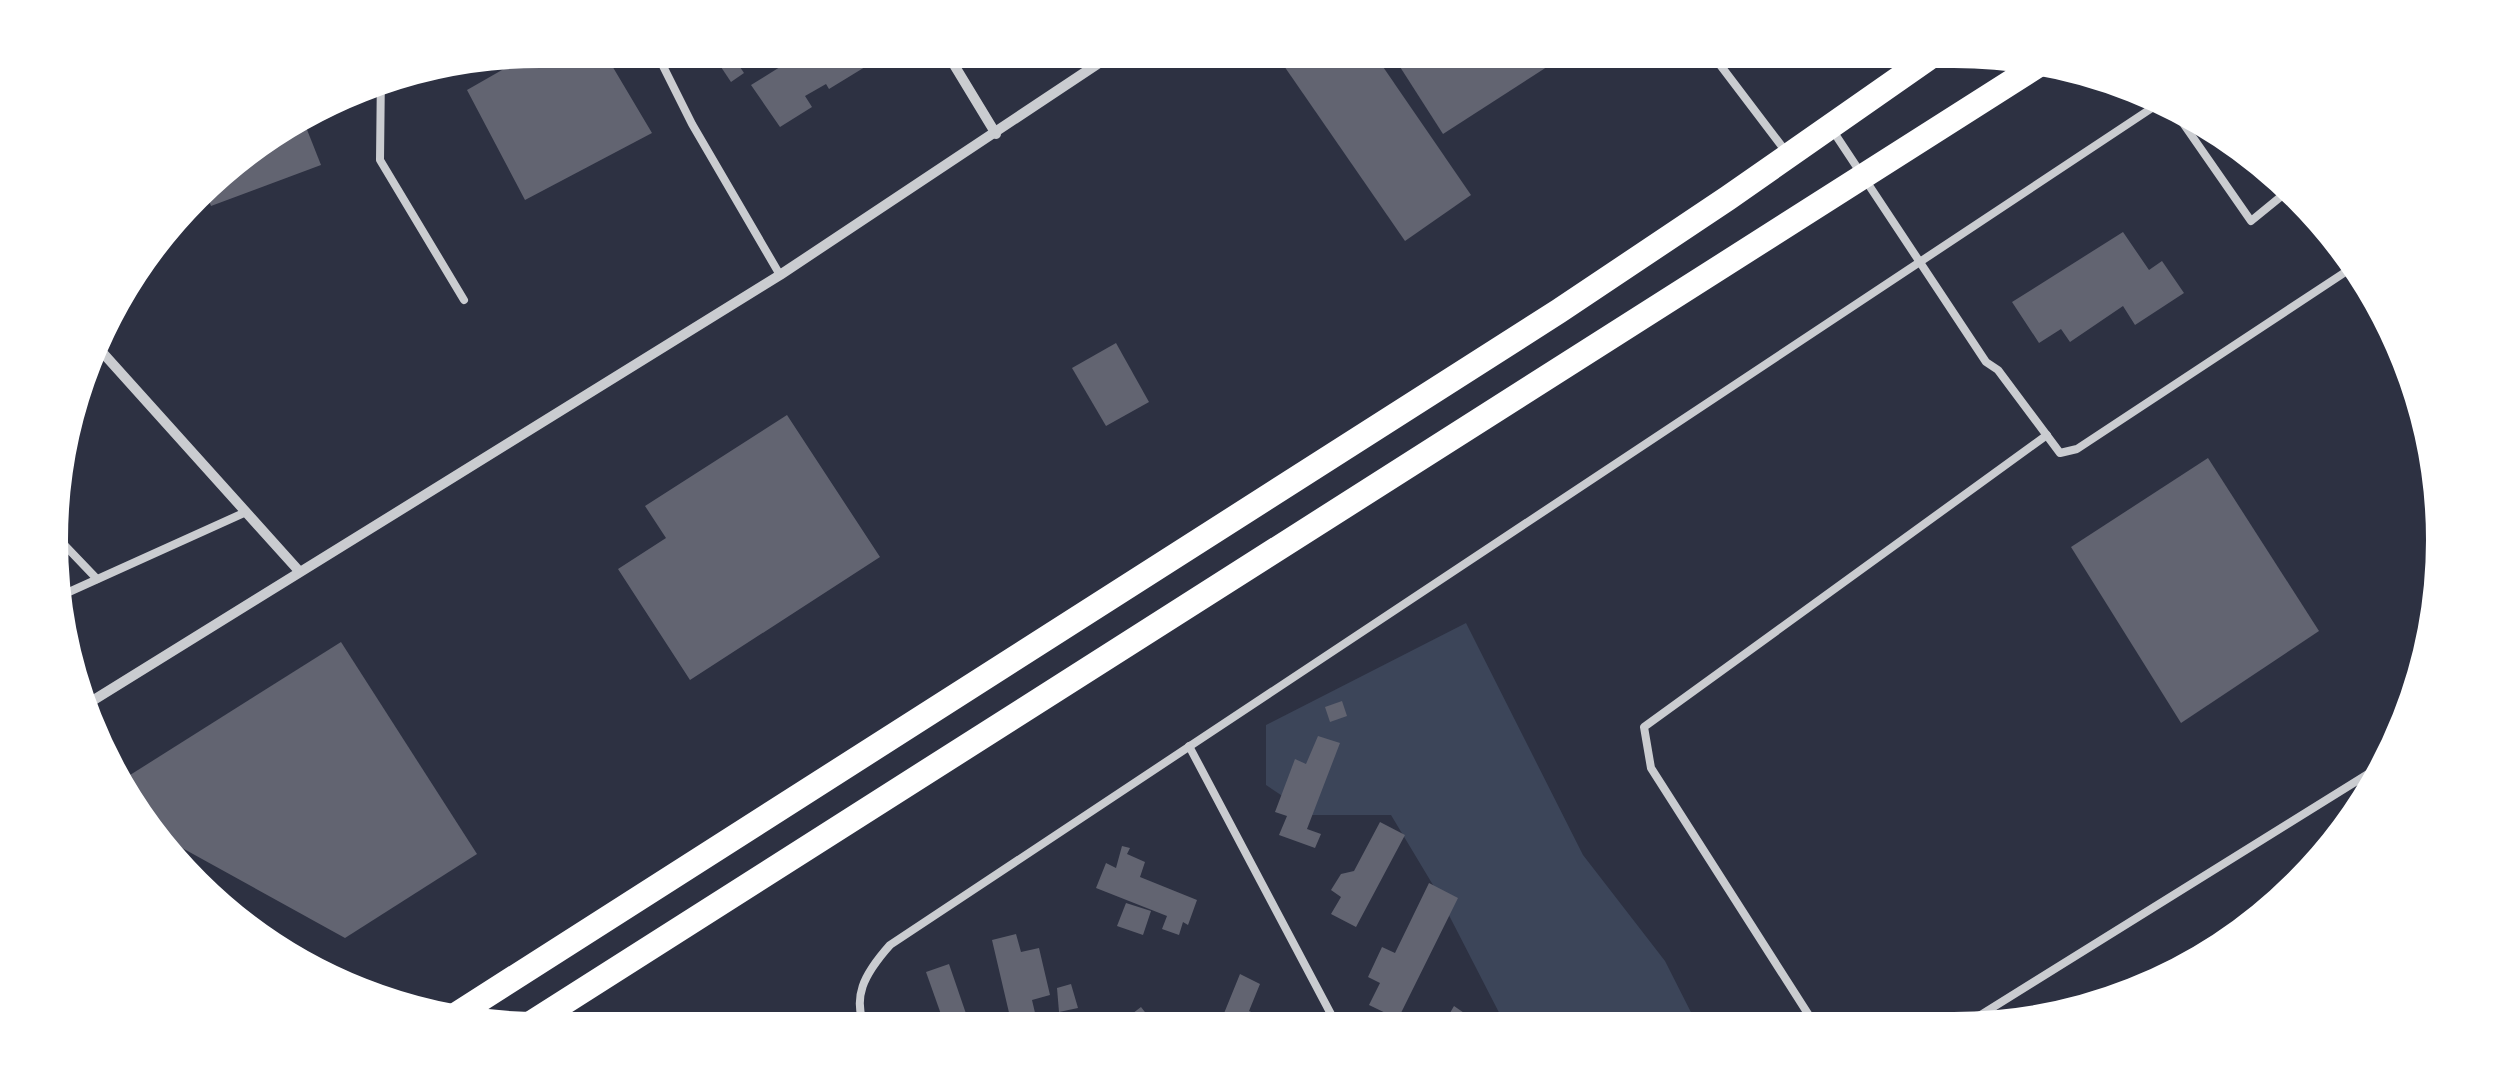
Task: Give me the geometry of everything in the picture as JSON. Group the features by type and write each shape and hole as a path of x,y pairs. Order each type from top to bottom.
{"main road":[{"path":"463,1011 1559,311 1923,62"},
{"path":"540,1018 2031,69"}],"street":[{"path":"952,62 996,134"},
{"path":"91,702 780,275 1101,62"},
{"path":"102,352 299,571"}],"lane":[{"path":"660,62 780,275"},
{"path":"1718,62 1788,156"},
{"path":"381,90 380,160 464,300"},
{"path":"863,1018 860,988 869,968 890,945 1918,261 2158,108"},
{"path":"2178,118 2251,221 2284,194"},
{"path":"1830,127 1986,362 1998,370 2060,452 2076,449 2348,270"},
{"path":"1810,1018 1651,768 1644,727 2046,436"},
{"path":"66,594 246,512"},
{"path":"62,543 97,579"},
{"path":"1189,746 1334,1018"},
{"path":"1978,1017 2374,769"}],"shaded area":[{"path":"1466,623 1583,855 1665,961 1694,1018 1502,1018 1436,890 1391,815 1311,815 1266,785 1266,725"}],"building":[{"path":"614,62 611,64 652,133 525,200 467,90 509,66"},
{"path":"737,62 744,73 731,82 721,67"},
{"path":"788,62 862,62 865,67 829,89 826,84 805,96 812,107 780,127 751,85"},
{"path":"1281,62 1380,62 1471,195 1405,241"},
{"path":"1397,62 1555,62 1443,134"},
{"path":"305,124 321,165 211,206 208,197 225,181"},
{"path":"2123,232 2149,270 2162,261 2184,293 2135,325 2123,306 2070,342 2061,329 2039,343 2012,302"},
{"path":"1116,343 1149,402 1106,426 1072,368"},
{"path":"787,415 880,557 690,680 618,569 666,538 645,506"},
{"path":"2208,458 2319,631 2181,723 2071,547"},
{"path":"341,642 477,854 345,938 169,841 125,778"},
{"path":"1342,701 1347,716 1330,722 1325,707"},
{"path":"1318,736 1340,743 1307,829 1321,834 1315,848 1279,835 1287,816 1275,812 1295,759 1306,764"},
{"path":"1380,822 1405,835 1356,927 1331,914 1341,897 1331,890 1341,874 1354,871"},
{"path":"1122,846 1130,848 1127,854 1145,862 1140,877 1197,900 1188,925 1183,922 1179,935 1162,929 1167,916 1096,888 1106,863 1116,868"},
{"path":"1429,883 1458,898 1398,1018 1369,1005 1380,983 1368,977 1382,947 1395,953"},
{"path":"1126,903 1151,911 1143,935 1117,926"},
{"path":"1016,934 1021,952 1039,948 1050,995 1032,1000 1036,1018 1010,1018 992,940"},
{"path":"949,964 968,1018 942,1018 926,972"},
{"path":"1240,974 1260,984 1249,1011 1259,1018 1222,1018"},
{"path":"1071,984 1078,1008 1059,1012 1057,988"},
{"path":"1454,1006 1470,1017 1469,1018 1447,1018"},
{"path":"1141,1007 1150,1018 1127,1018"}]}
